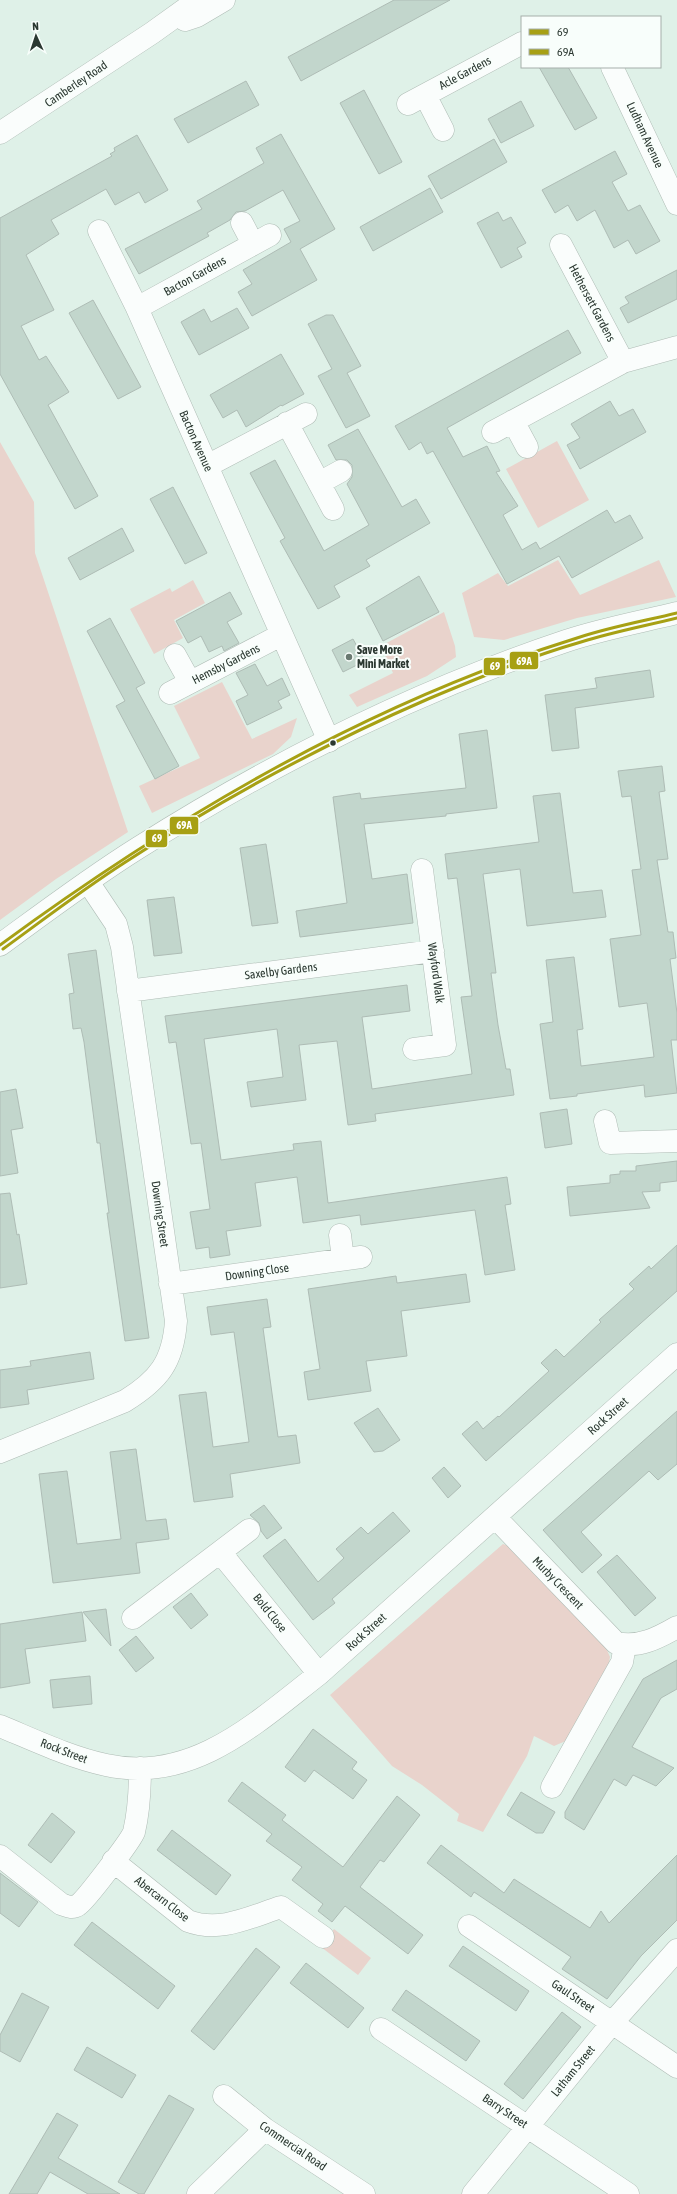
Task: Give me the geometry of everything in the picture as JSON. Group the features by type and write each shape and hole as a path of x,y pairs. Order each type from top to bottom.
{"street":[{"name":"Camberley Road","path":"0,133 152,33 198,0"},
{"name":"Camberley Road","path":"152,33 197,16 224,0"},
{"name":"Acle Gardens","path":"443,130 416,99 521,44"},
{"name":"Ludham Avenue","path":"612,68 677,204"},
{"name":"Bacton Gardens","path":"137,308 261,239 242,223"},
{"name":"Bacton Avenue","path":"99,232 137,308 329,741"},
{"name":"Hethersett Gardens","path":"561,245 623,362"},
{"path":"493,432 623,362 677,347"},
{"path":"207,466 306,414"},
{"path":"513,421 527,447"},
{"path":"287,423 333,509"},
{"path":"319,483 342,471"},
{"path":"0,945 88,882 196,813 329,741 446,686 510,660 568,640 677,613"},
{"name":"Hemsby Gardens","path":"170,693 282,635"},
{"path":"175,655 190,682"},
{"name":"Wayford Walk","path":"414,1049 445,1045 422,870"},
{"name":"Downing Street","path":"0,1452 124,1401 143,1390 159,1375 171,1354 175,1338 176,1321 122,947 116,924 88,882"},
{"name":"Saxelby Gardens","path":"128,991 433,951"},
{"path":"605,1121 610,1143 677,1141"},
{"name":"Downing Close","path":"170,1284 352,1258 340,1235"},
{"name":"Rock Street","path":"0,1726 78,1757 107,1765 140,1768 176,1765 205,1754 263,1718 319,1674 677,1354"},
{"name":"Murby Crescent","path":"495,1517 609,1636 616,1642 625,1645"},
{"path":"132,1618 250,1530"},
{"name":"Bold Close","path":"220,1552 319,1674"},
{"path":"552,1787 622,1662 625,1645 641,1643 658,1638 677,1627"},
{"path":"0,1856 61,1904 70,1908 78,1905 88,1895 133,1834 139,1808 140,1768"},
{"name":"Abercarn Close","path":"113,1861 188,1921 201,1926 228,1925 281,1907 323,1937"},
{"name":"Gaul Street","path":"469,1926 677,2067"},
{"name":"Latham Street","path":"473,2194 612,2023 677,1950"},
{"name":"Barry Street","path":"381,2029 628,2194"},
{"name":"Commercial Road","path":"224,2096 266,2129 356,2192"},
{"path":"198,2194 266,2129"}],"shaded area":[{"path":"557,441 589,500 538,528 506,469"},
{"path":"0,442 34,502 35,553 128,832 56,879 0,920"},
{"path":"558,560 580,595 659,560 676,597 577,618 504,640 474,637 462,593 498,573 508,586"},
{"path":"193,580 205,603 174,620 183,638 154,654 130,609 170,588 172,592"},
{"path":"444,612 455,646 456,657 427,676 357,707 349,695 393,673 381,646"},
{"path":"222,682 252,739 297,718 291,737 273,754 152,813 139,786 200,758 174,706"},
{"path":"503,1544 511,1547 604,1643 610,1657 608,1668 568,1740 554,1746 534,1736 527,1756 483,1832 457,1821 459,1814 422,1785 392,1766 330,1695"},
{"path":"334,1929 371,1958 358,1975 321,1947"}],"building":[{"path":"394,0 450,0 301,81 288,57"},
{"path":"540,68 569,68 597,118 575,130"},
{"path":"246,81 259,105 188,143 174,119"},
{"path":"364,90 402,162 379,174 340,103"},
{"path":"521,101 534,126 501,143 488,119"},
{"path":"281,134 335,229 300,249 317,280 252,316 238,292 252,284 243,270 291,242 284,229 300,221 283,190 245,211 236,212 230,220 207,233 209,236 139,274 125,249 202,209 197,201 264,163 256,148"},
{"path":"137,135 168,190 145,203 139,192 115,205 106,189 51,220 59,234 26,255 54,310 21,326 39,360 46,356 69,392 48,405 98,496 75,509 0,374 0,218 112,156 110,154 115,151 114,148"},
{"path":"494,139 507,162 441,199 428,176"},
{"path":"615,151 627,174 612,182 628,211 640,205 660,241 636,254 628,240 614,248 595,210 577,221 568,205 555,213 542,190"},
{"path":"430,188 443,212 373,251 360,227"},
{"path":"498,212 503,221 511,217 526,243 517,248 522,257 501,268 477,223"},
{"path":"677,270 677,299 628,323 620,308 629,303 625,297"},
{"path":"93,300 141,387 118,399 69,313"},
{"path":"237,308 249,328 199,355 181,322 204,309 211,322"},
{"path":"326,315 333,315 361,366 347,373 370,416 346,428 318,376 332,369 308,324"},
{"path":"568,330 581,353 447,428 463,457 487,446 500,471 496,472 518,506 503,515 522,550 536,542 540,549 607,510 615,523 630,515 643,538 572,578 559,556 507,584 433,451 427,454 421,442 409,450 395,426"},
{"path":"281,354 304,394 282,406 281,405 246,427 237,410 223,418 210,395"},
{"path":"610,401 619,416 633,409 646,432 580,469 567,445 580,438 571,424"},
{"path":"358,429 402,507 416,499 430,523 366,560 370,566 334,586 340,597 318,609 280,541 285,538 250,473 275,460 324,551 369,525 347,484 352,477 352,465 347,460 336,460 328,445"},
{"path":"173,487 207,553 185,564 150,499"},
{"path":"122,528 134,551 80,580 68,558"},
{"path":"419,576 439,612 383,641 366,608"},
{"path":"230,592 242,614 227,622 239,643 224,651 222,646 209,652 201,636 188,643 176,621"},
{"path":"110,618 145,683 136,688 179,766 155,779 116,706 125,701 87,631"},
{"name":"Save More Mini Market","path":"353,639 365,661 343,672 332,650"},
{"path":"255,664 267,686 282,678 290,695 278,701 282,708 247,725 236,701 248,695 236,673"},
{"path":"650,670 654,697 575,708 579,748 552,751 545,695 597,688 595,678"},
{"path":"487,730 497,808 446,814 446,816 364,824 372,879 407,874 413,923 300,937 296,911 347,903 333,797 360,793 361,799 466,788 459,734"},
{"path":"662,766 665,791 659,792 668,859 657,860 668,932 673,932 676,958 670,959 677,1013 677,1040 671,1040 677,1093 645,1097 644,1085 550,1099 540,1024 553,1022 546,960 574,957 583,1029 577,1030 581,1066 654,1057 647,1003 619,1007 610,939 641,935 632,870 641,869 631,796 622,797 618,771"},
{"path":"560,793 573,893 602,890 606,917 527,926 520,869 483,874 496,973 491,973 498,1025 506,1069 510,1069 514,1095 375,1114 376,1121 348,1125 337,1041 299,1045 306,1100 251,1107 247,1082 283,1077 277,1029 204,1039 221,1160 294,1150 293,1144 321,1141 328,1203 507,1177 511,1204 505,1205 515,1270 485,1275 475,1210 361,1225 360,1215 303,1223 297,1177 255,1183 261,1226 226,1231 230,1255 210,1258 209,1247 196,1249 190,1212 210,1209 201,1143 191,1144 176,1042 169,1043 165,1016 407,985 410,1011 362,1017 372,1089 472,1074 461,997 472,996 457,878 448,879 445,854 539,842 533,796"},
{"path":"266,844 278,923 252,926 240,848"},
{"path":"174,897 182,953 154,956 147,900"},
{"path":"96,950 149,1338 125,1341 107,1213 109,1213 100,1143 97,1143 84,1042 81,1028 73,1029 69,994 74,993 68,954"},
{"path":"16,1089 23,1128 11,1130 18,1173 0,1176 0,1092"},
{"path":"567,1109 572,1144 545,1148 540,1113"},
{"path":"677,1161 677,1181 660,1183 660,1191 642,1192 650,1208 570,1216 567,1187 610,1183 610,1175 620,1174 620,1171 636,1171 636,1166"},
{"path":"10,1193 17,1235 19,1234 27,1284 0,1288 0,1194"},
{"path":"677,1245 677,1291 486,1461 462,1434 477,1421 483,1429 498,1416 499,1417 549,1371 541,1363 556,1349 564,1357 601,1322 599,1320 634,1289 629,1284 649,1266 651,1269"},
{"path":"466,1274 470,1302 401,1311 407,1356 366,1361 371,1391 308,1400 304,1372 320,1369 308,1289 396,1276 397,1283"},
{"path":"267,1299 271,1327 263,1328 278,1437 296,1435 300,1463 230,1474 233,1497 194,1502 179,1395 206,1392 213,1447 249,1442 234,1332 211,1335 207,1307"},
{"path":"90,1352 94,1379 27,1390 29,1404 0,1408 0,1370 31,1366 30,1361"},
{"path":"378,1408 400,1440 383,1451 374,1452 354,1423"},
{"path":"677,1411 677,1464 658,1480 649,1471 581,1532 602,1555 582,1573 543,1530"},
{"path":"136,1449 146,1521 166,1519 169,1539 136,1543 140,1573 53,1583 39,1474 67,1471 77,1544 121,1539 110,1452"},
{"path":"444,1467 461,1486 448,1498 432,1478"},
{"path":"264,1505 282,1528 267,1539 261,1531 259,1523 250,1515"},
{"path":"393,1512 410,1531 332,1599 335,1603 313,1620 263,1556 285,1539 318,1582 344,1558 336,1549 361,1527 368,1534"},
{"path":"617,1555 656,1598 635,1616 597,1572"},
{"path":"191,1593 208,1615 191,1629 173,1607"},
{"path":"106,1609 111,1646 83,1612"},
{"path":"82,1612 86,1641 25,1649 30,1683 0,1688 0,1624"},
{"path":"136,1636 154,1658 136,1672 119,1650"},
{"path":"677,1660 677,1689 661,1698 632,1747 674,1768 656,1786 633,1775 626,1786 614,1779 584,1830 565,1818 565,1812 643,1679"},
{"path":"90,1676 92,1704 53,1708 50,1680"},
{"path":"313,1729 357,1762 352,1769 367,1780 353,1799 314,1770 305,1782 285,1767"},
{"path":"242,1782 286,1815 282,1820 343,1867 397,1796 420,1815 384,1862 380,1860 360,1887 423,1935 408,1954 345,1906 332,1922 318,1911 323,1904 292,1880 302,1867 266,1841 272,1834 228,1801"},
{"path":"521,1792 555,1812 543,1833 536,1833 507,1815"},
{"path":"52,1813 75,1832 51,1863 28,1845"},
{"path":"172,1830 231,1875 216,1895 157,1850"},
{"path":"441,1845 504,1893 514,1879 590,1928 601,1911 609,1923 677,1855 677,1920 641,1956 607,1999 562,1969 571,1957 474,1892 471,1897 427,1863"},
{"path":"0,1873 38,1902 19,1927 0,1913"},
{"path":"92,1922 175,1986 158,2009 74,1945"},
{"path":"463,1946 529,1991 516,2011 449,1966"},
{"path":"256,1948 280,1967 214,2050 191,2031"},
{"path":"306,1963 364,2008 348,2028 290,1983"},
{"path":"406,1990 480,2041 466,2061 392,2010"},
{"path":"22,1993 49,2007 20,2062 0,2051 0,2035"},
{"path":"562,2012 581,2027 523,2099 504,2084"},
{"path":"87,2047 136,2075 122,2098 74,2070"},
{"path":"169,2095 194,2109 144,2194 139,2194 118,2182"},
{"path":"57,2113 78,2125 58,2158 120,2194 88,2194 50,2172 37,2194 9,2194"}],"transit line":[{"name":"69","path":"0,945 67,897 205,808 276,768 349,730 423,695 499,665 589,634 677,613"},
{"name":"69A","path":"3,949 93,884 197,817 272,775 349,735 428,699 523,661 593,638 677,618"}],"place":[{"name":"Save More Mini Market","path":"349,657"}]}
